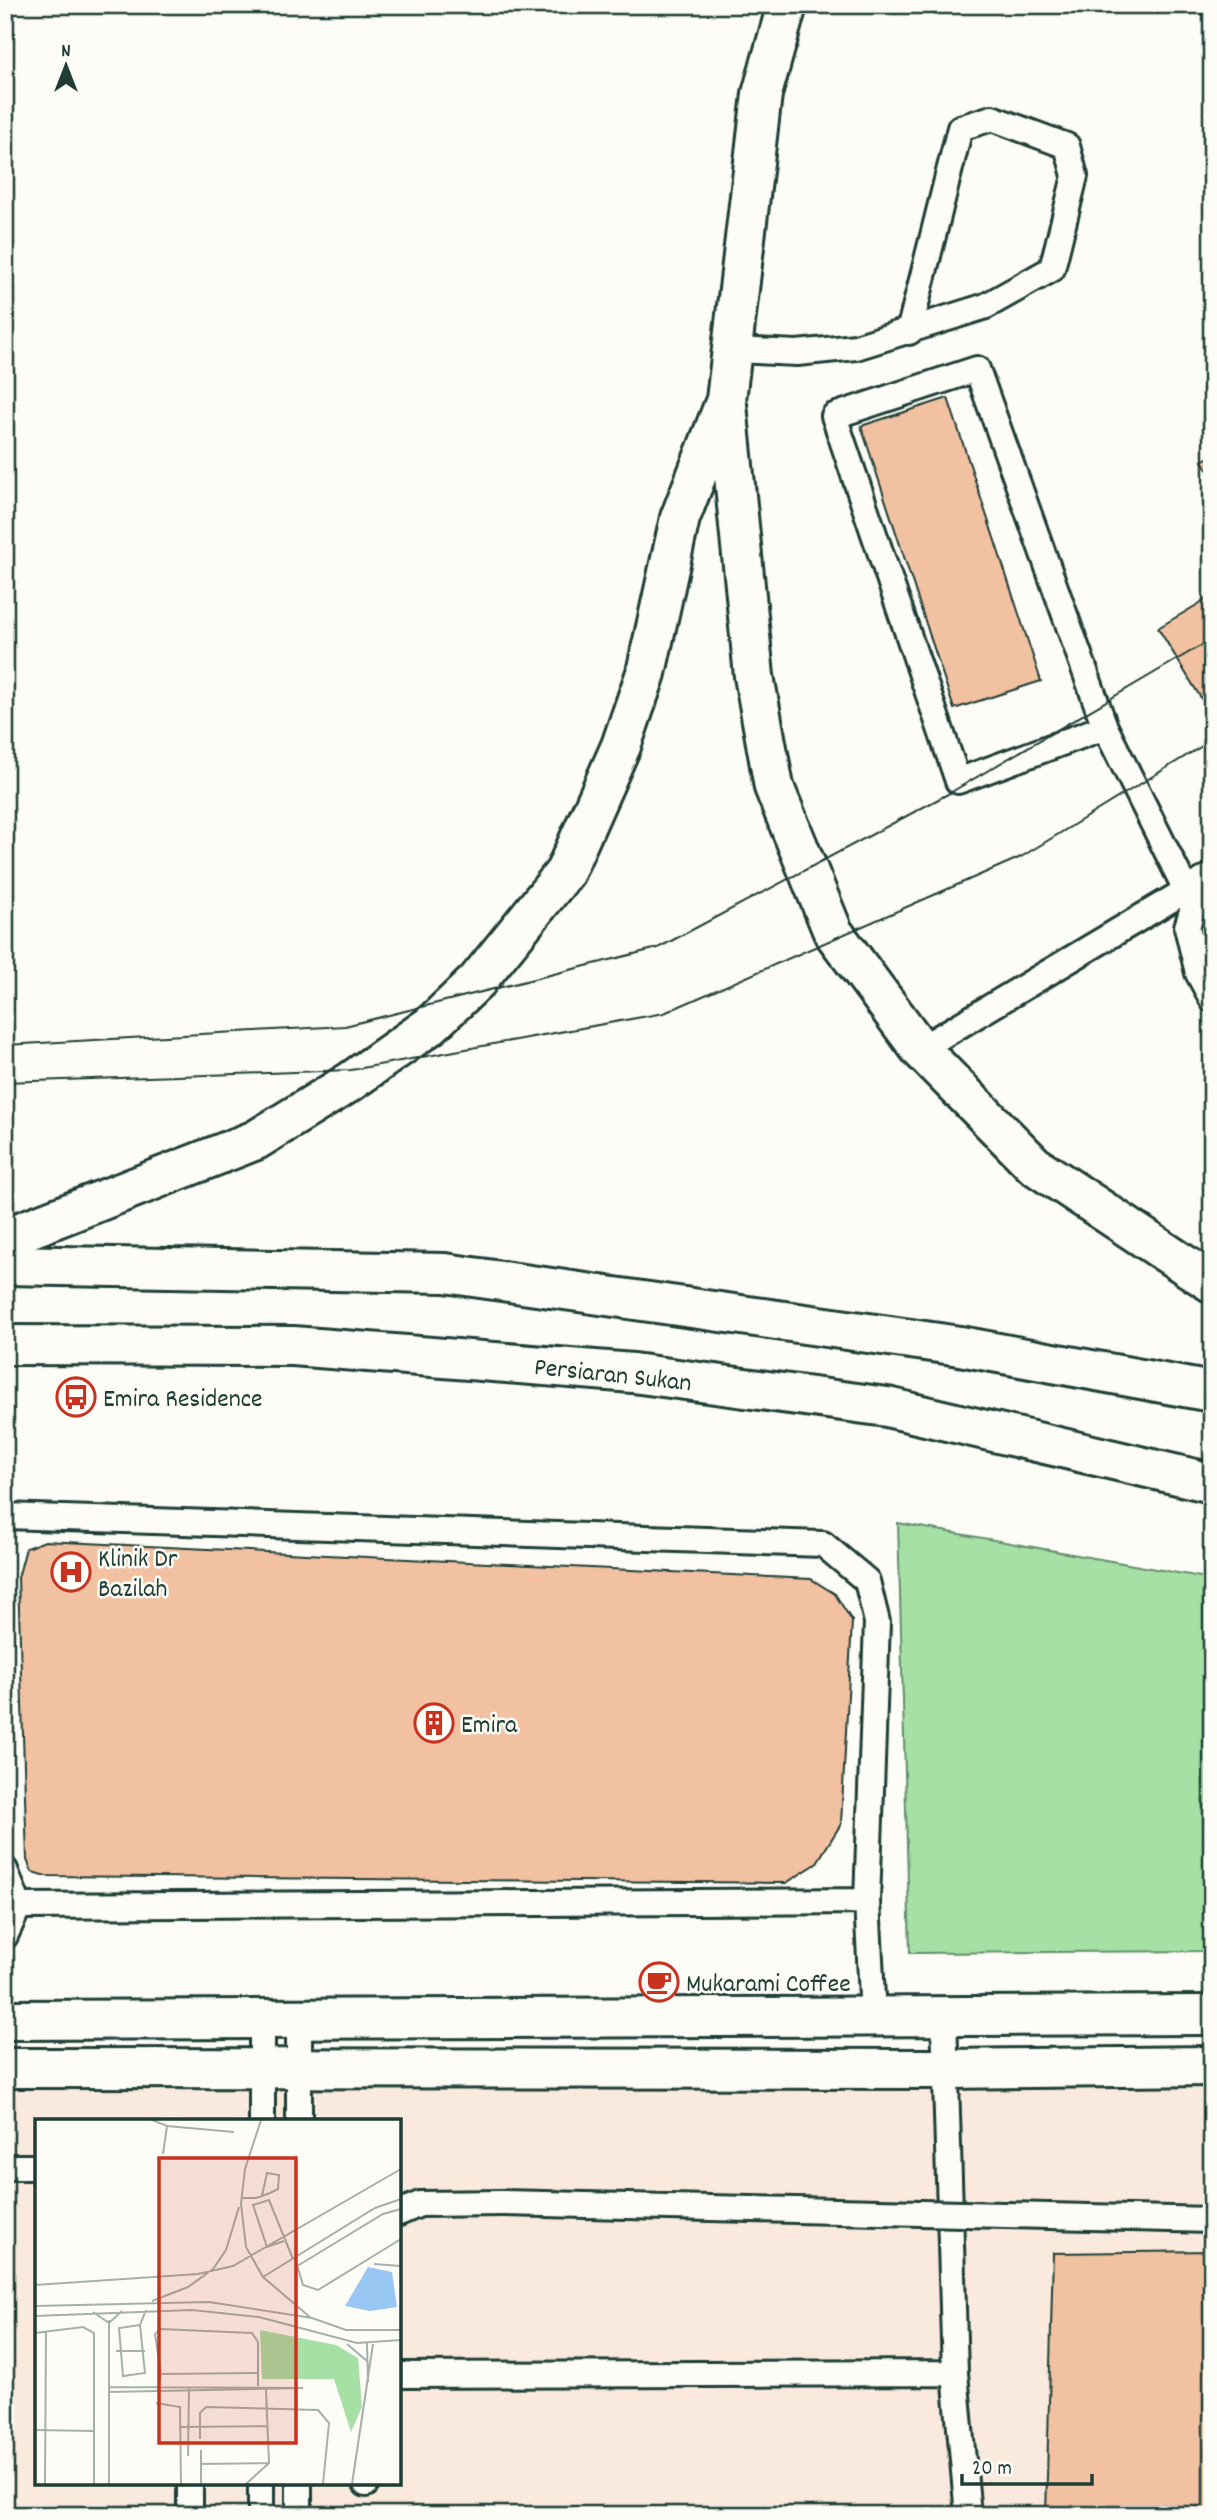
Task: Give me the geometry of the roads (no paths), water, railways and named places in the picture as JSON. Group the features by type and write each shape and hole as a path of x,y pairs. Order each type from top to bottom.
{"street":[{"path":"5,1238 256,1140 340,1089 431,1025 477,981 565,872 621,746 646,673 680,518 726,400 762,94 787,5"},
{"path":"726,400 754,676 774,786 833,932 920,1049 1034,1165 1212,1283"},
{"path":"5,1265 445,1273 960,1346 1212,1391"},
{"name":"Persiaran Sukan","path":"5,1345 293,1346 633,1373 887,1407 1212,1483"},
{"path":"5,2020 1212,2015"},
{"path":"5,2068 280,2066 946,2069 1212,2066"}],"lane":[{"path":"733,350 797,353 856,347 909,332 986,306 1052,269 1075,176 1067,146 992,118 960,128 909,332"},
{"path":"1105,727 958,782 834,416 977,369 1105,727 1200,882 1187,927 1205,969 1212,999"},
{"path":"920,1049 1200,882"},
{"path":"5,1516 823,1544 867,1581 877,1622 867,1901 873,2017"},
{"path":"5,1870 19,1906 5,1936"},
{"path":"19,1906 867,1901"},
{"path":"944,2017 955,2373 968,2515"},
{"path":"263,2119 280,2066 280,2020"},
{"path":"280,2020 280,2066 298,2119"},
{"path":"5,2167 35,2167"},
{"path":"401,2212 420,2204 503,2203 1212,2220"},
{"path":"401,2375 955,2373"},
{"path":"190,2485 190,2515"},
{"path":"261,2485 261,2515"},
{"path":"299,2485 299,2515"}],"tram line":[{"path":"5,1045 345,1026 658,948 948,794 1212,639"},
{"path":"5,1082 351,1070 664,1013 1021,857 1212,740"}],"place":[{"name":"Emira Residence","path":"76,1397"},
{"name":"Klinik Dr Bazilah","path":"71,1572"},
{"name":"Emira","path":"434,1723"},
{"name":"Mukarami Coffee","path":"659,1982"}]}
